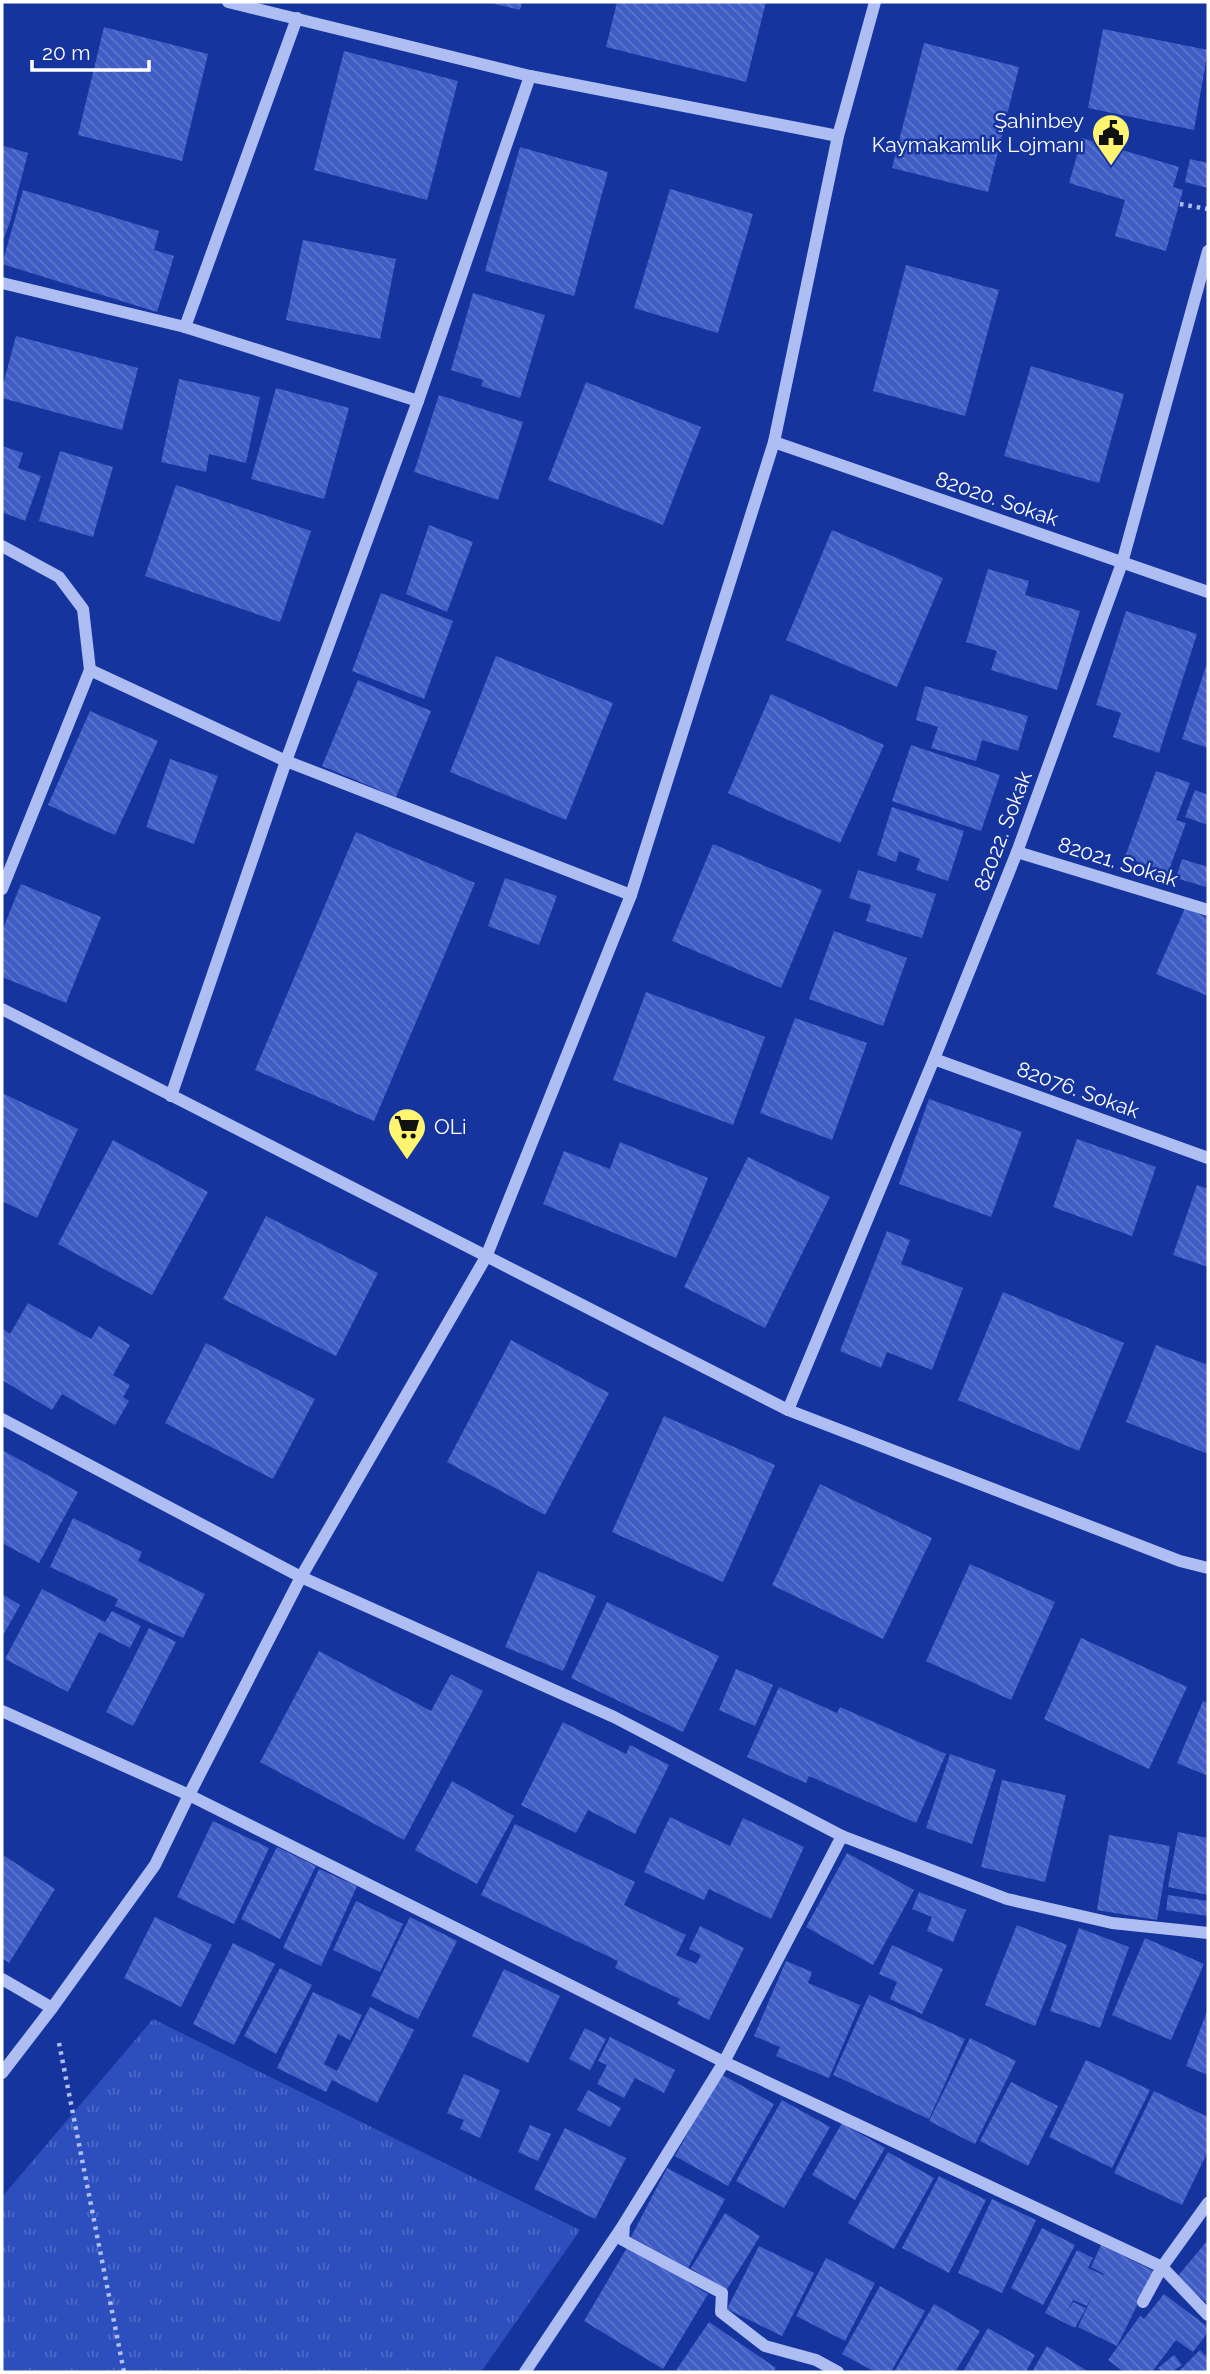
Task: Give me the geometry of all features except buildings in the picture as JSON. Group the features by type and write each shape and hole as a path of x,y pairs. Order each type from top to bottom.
{"street":[{"path":"228,2 530,76 838,136"},
{"path":"2,2073 155,1865 188,1795 301,1577 486,1257 631,895 774,442 838,136 875,2"},
{"path":"185,327 297,18"},
{"path":"171,1096 286,761 418,401 530,76"},
{"name":"82022. Sokak","path":"788,1410 1017,852 1122,563 1208,251"},
{"path":"2,283 185,327 418,401"},
{"name":"82020. Sokak","path":"774,442 1208,592"},
{"path":"2,546 59,577 83,609 90,670 2,889"},
{"path":"90,670 286,761 631,895"},
{"name":"82021. Sokak","path":"1017,852 1208,910"},
{"path":"2,1009 788,1410 1180,1561 1208,1568"},
{"name":"82076. Sokak","path":"934,1059 1208,1158"},
{"path":"2,1419 301,1577 614,1717 842,1836 1007,1899 1112,1923 1208,1933"},
{"path":"2,1711 188,1795 724,2062 1162,2267 1208,2315"},
{"path":"525,2372 624,2224 724,2062 842,1836"},
{"path":"2,1979 52,2008"},
{"path":"1143,2302 1162,2267 1208,2203"},
{"path":"624,2224 623,2240 722,2293 721,2312 765,2346 816,2360 838,2372"},
{"path":"807,2372 816,2360"}],"path":[{"path":"1180,204 1208,209"},
{"path":"52,2008 124,2372"}],"green space":[{"path":"153,2019 580,2230 481,2372 2,2372 2,2197"}],"place":[{"name":"Şahinbey Kaymakamlık Lojmanı","path":"1111,167"},
{"name":"OLi","path":"407,1161"}]}
